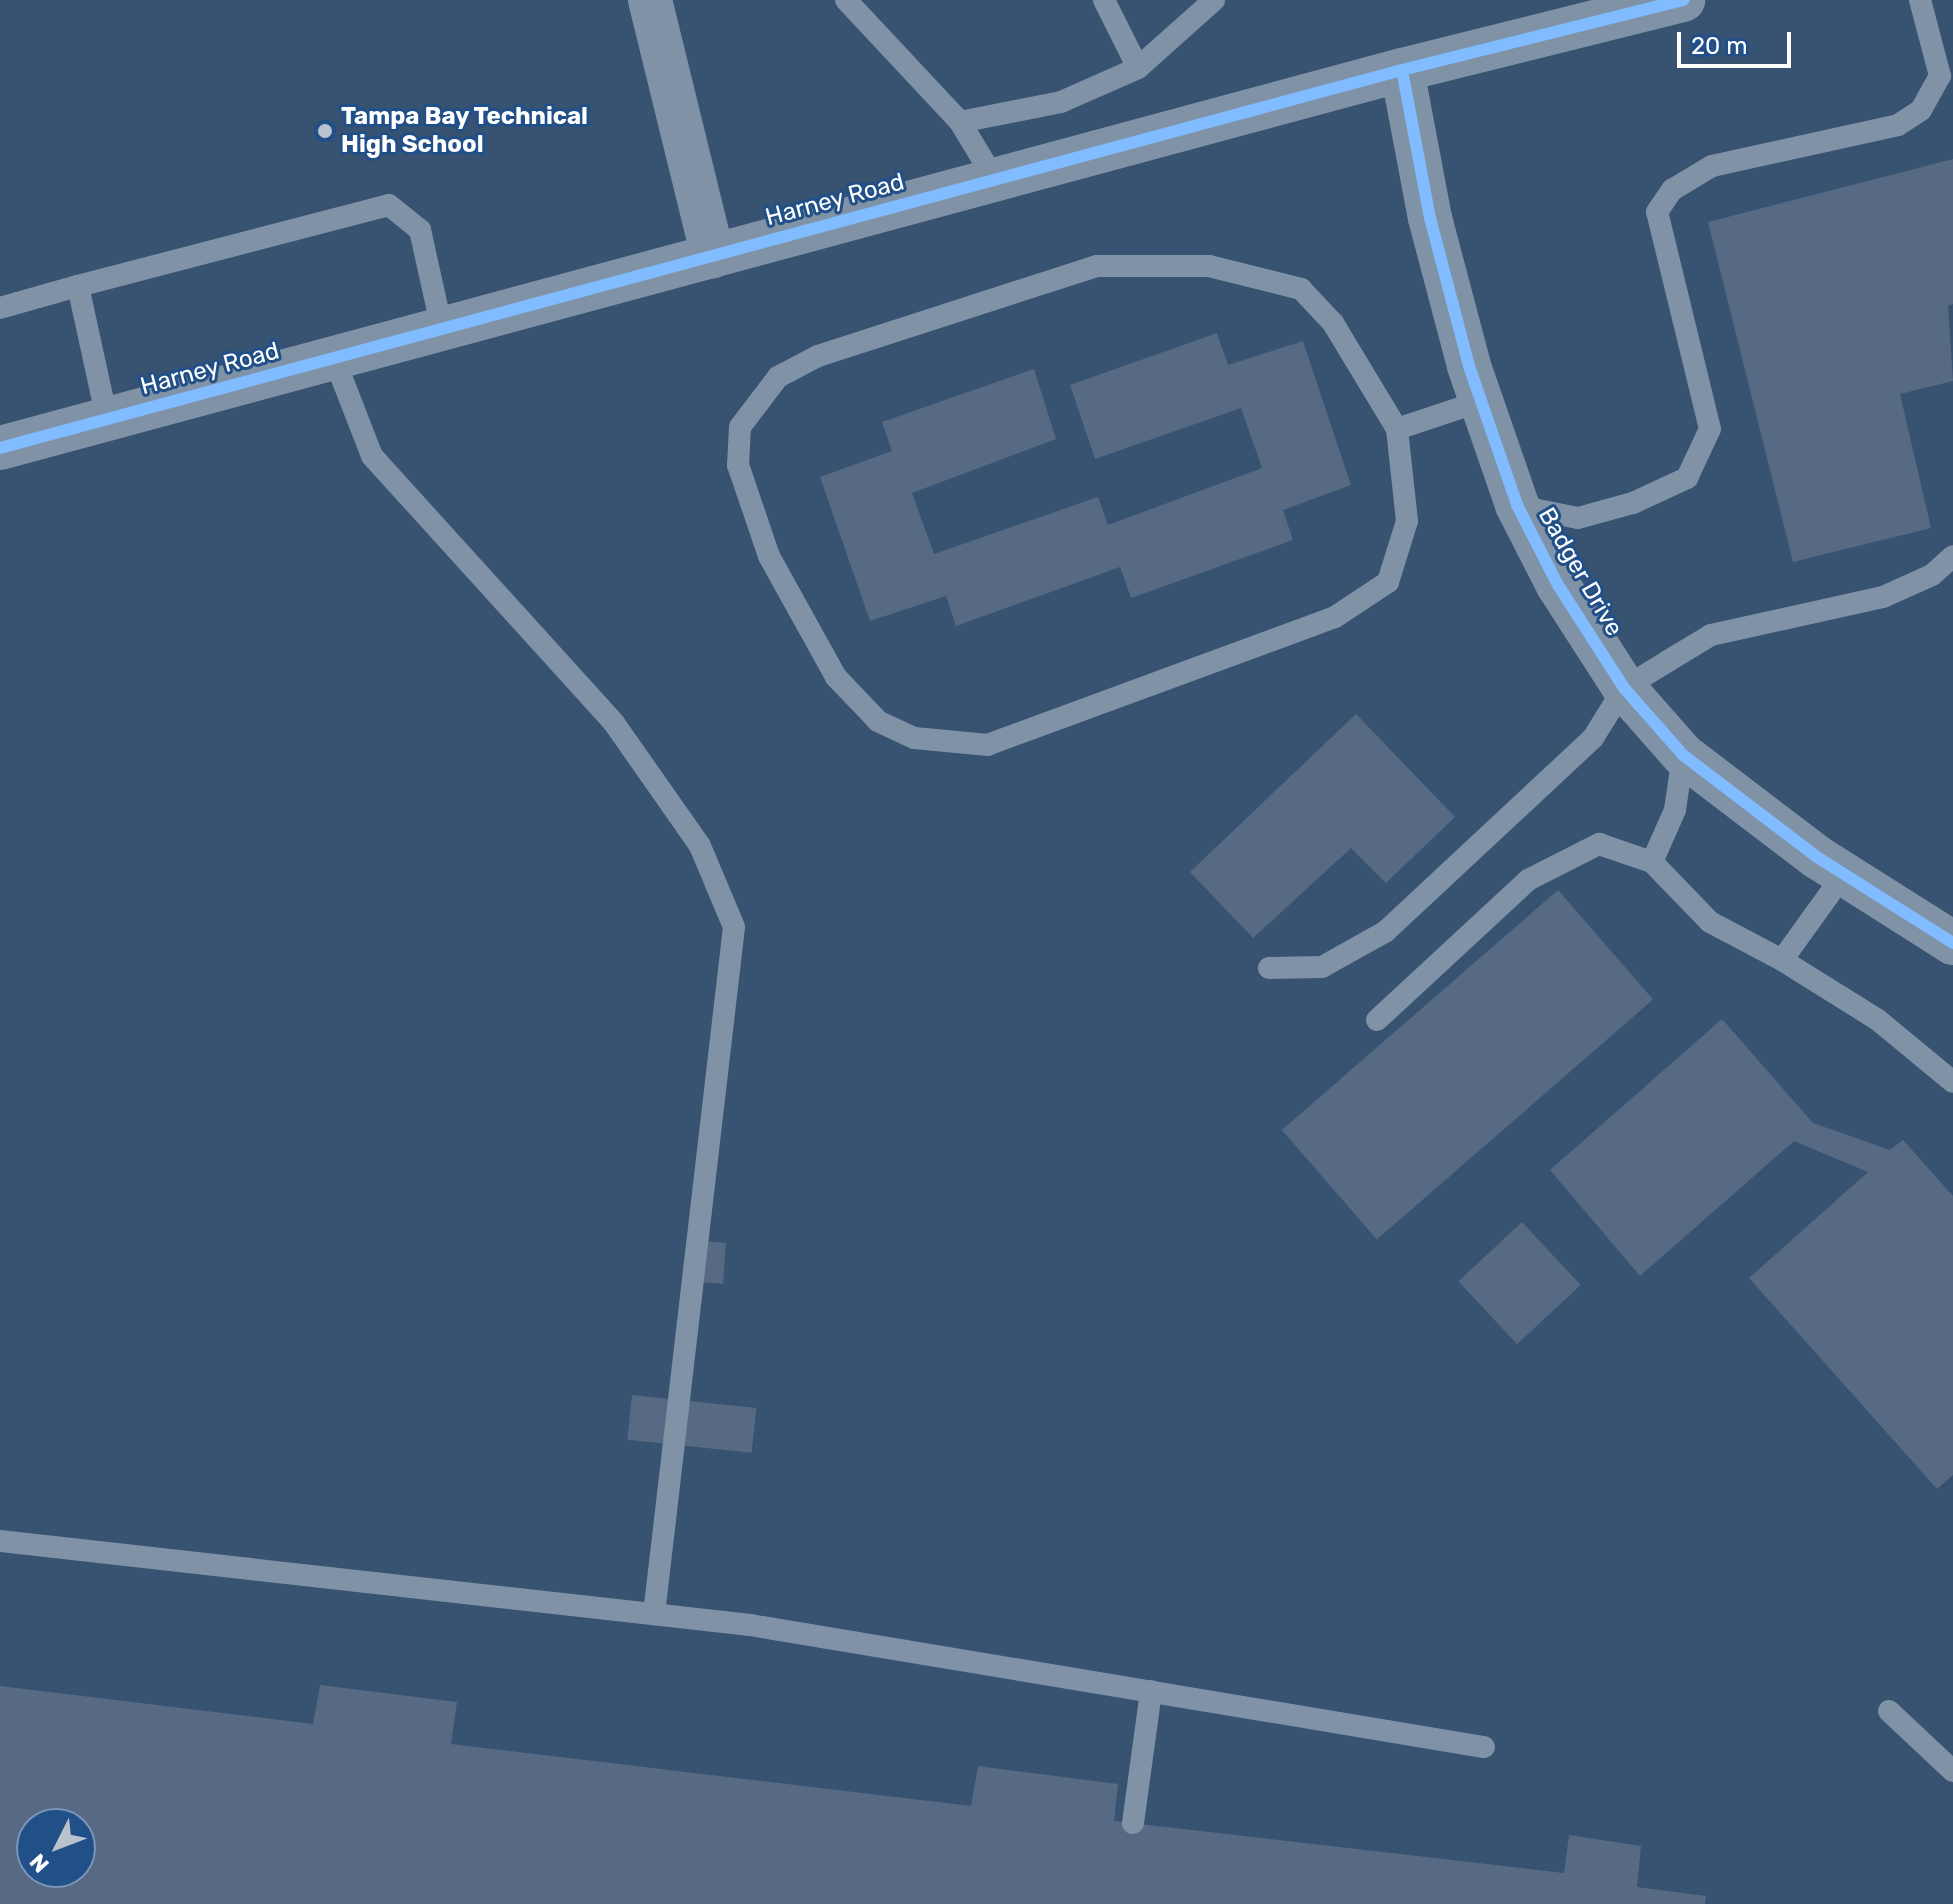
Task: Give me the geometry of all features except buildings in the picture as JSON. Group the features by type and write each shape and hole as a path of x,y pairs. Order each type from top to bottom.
{"street":[{"path":"650,0 713,256"},
{"name":"Harney Road","path":"0,448 1402,70 1604,9 1683,0"},
{"name":"Badger Drive","path":"1402,70 1430,218 1481,401 1517,505 1558,585 1624,688 1683,755 1844,874 1953,943"}],"lane":[{"path":"846,0 960,122 995,180"},
{"path":"1104,0 1138,68"},
{"path":"960,122 1061,102 1138,68 1214,0"},
{"path":"1517,505 1578,518 1633,503 1687,478 1710,429 1657,212 1672,190 1712,166 1898,125 1921,110 1946,76 1920,0"},
{"path":"0,308 389,205 420,230 442,329"},
{"path":"1097,266 1209,266 1301,289 1333,323 1397,429 1407,521 1388,582 1335,617 988,745 914,738 878,721 836,677 769,556 738,465 740,427 778,377 818,356 1097,266"},
{"path":"78,286 107,419"},
{"path":"334,358 372,456 614,723 700,846 734,927 654,1614"},
{"path":"1397,429 1481,401"},
{"path":"1269,968 1322,967 1385,932 1593,738 1624,688 1711,635 1883,597 1932,575 1953,556"},
{"path":"1652,862 1675,810 1683,755"},
{"path":"1377,1020 1528,880 1599,844 1652,862 1710,922 1782,960 1878,1020 1953,1082"},
{"path":"1782,960 1844,874"},
{"path":"0,1541 750,1625 1484,1747"},
{"path":"1133,1823 1151,1691"},
{"path":"1889,1711 1953,1771"}],"cycle path":[{"path":"0,448 1402,70 1683,0"},
{"path":"1402,70 1430,218 1469,366 1517,505 1558,585 1624,688 1683,755 1817,857 1953,943"}],"place":[{"name":"Tampa Bay Technical High School","path":"325,131"}]}
